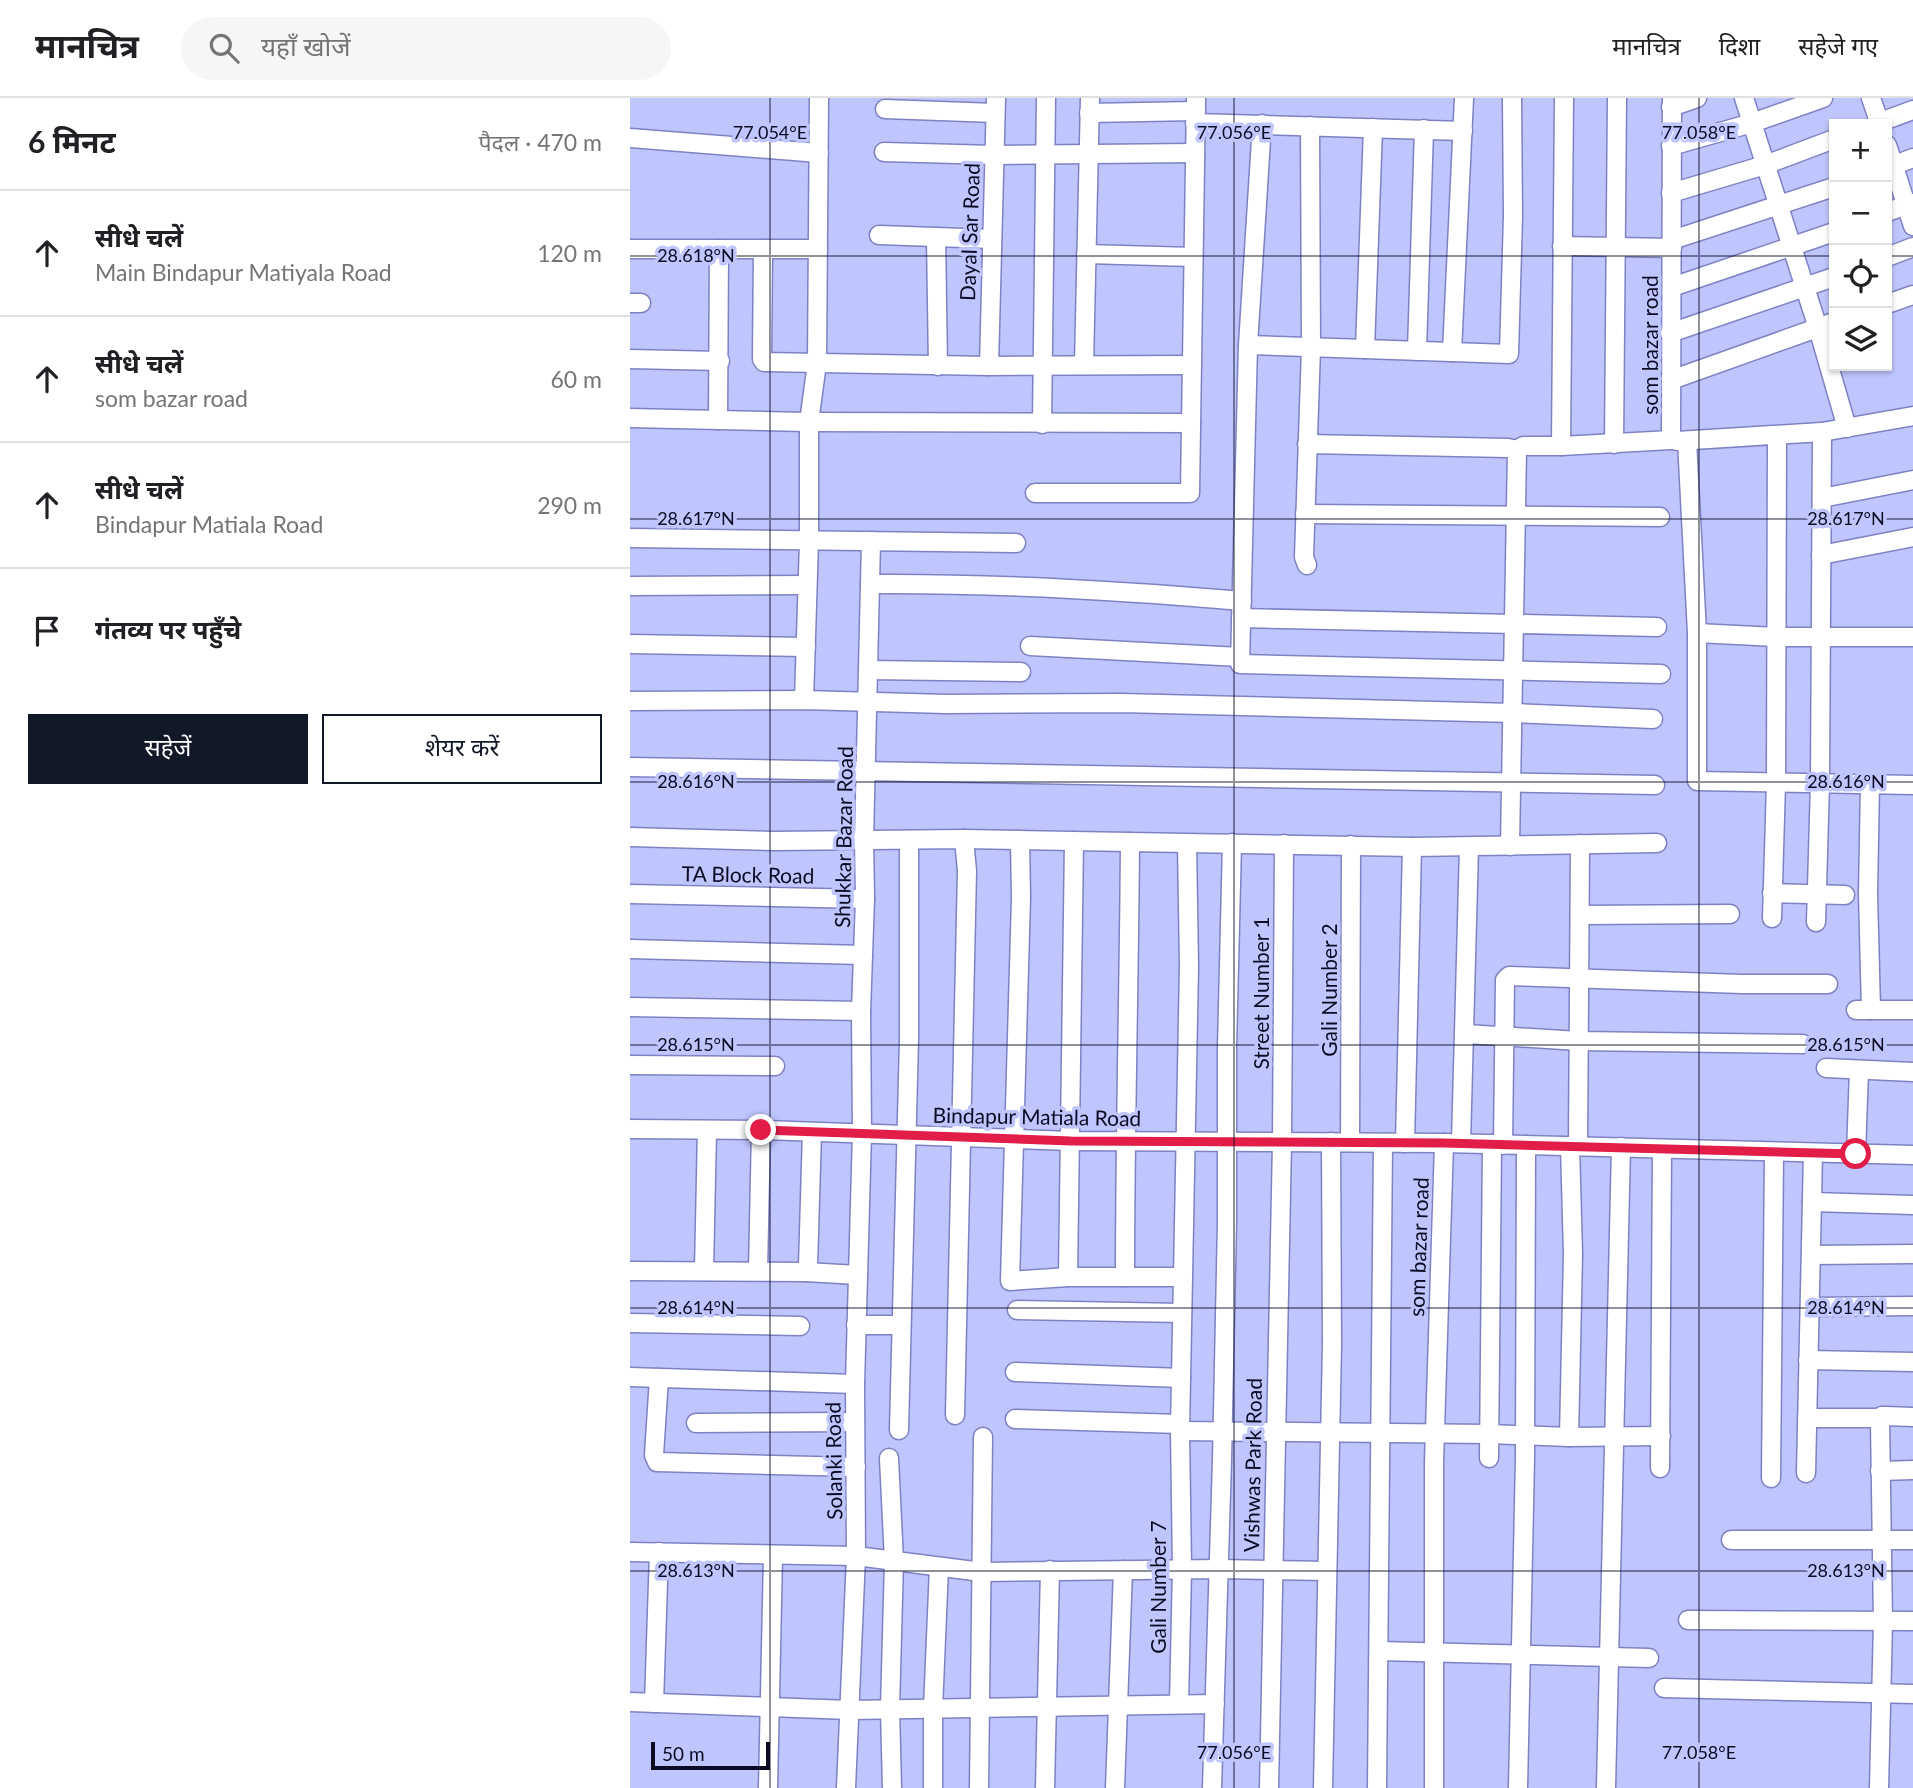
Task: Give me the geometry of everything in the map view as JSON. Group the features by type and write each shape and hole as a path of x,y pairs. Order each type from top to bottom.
{"street":[{"path":"804,700 809,541 808,422 817,363 819,98"},
{"path":"1042,424 1046,98"},
{"path":"1452,352 1464,98"},
{"path":"1248,345 1509,354 1513,216 1512,98"},
{"path":"1561,446 1564,98"},
{"path":"1614,444 1617,98"},
{"path":"1671,102 1697,98"},
{"path":"1744,98 1805,288 1826,325 1847,428"},
{"path":"1671,146 1752,123 1823,98"},
{"path":"1871,98 1877,119"},
{"name":"som bazar road","path":"1307,444 1517,450 1523,446 1679,441 1671,380 1671,102"},
{"path":"885,110 996,105"},
{"name":"Dayal Sar Road","path":"989,366 996,105"},
{"path":"1084,365 1089,105 1196,111 1262,124 1463,131"},
{"path":"1890,119 1913,110"},
{"path":"1035,493 1190,493 1196,111"},
{"path":"1262,124 1248,345 1240,664 1661,674"},
{"path":"1307,565 1304,557 1311,348 1310,125"},
{"path":"1365,349 1373,128"},
{"path":"1417,351 1424,129"},
{"path":"630,138 819,153"},
{"path":"1671,193 1765,165 1829,141"},
{"path":"884,152 994,155 1195,153"},
{"path":"1892,166 1913,158"},
{"path":"1892,171 1910,204 1913,226"},
{"path":"1562,246 1672,244 1829,189"},
{"path":"1892,210 1910,204"},
{"path":"1671,287 1829,234"},
{"path":"879,235 992,239"},
{"path":"936,237 938,366"},
{"path":"1892,255 1913,247"},
{"path":"630,248 818,249"},
{"path":"718,420 719,249"},
{"path":"763,249 764,362 938,366 1192,365"},
{"path":"1086,254 1193,257"},
{"path":"1670,333 1829,279"},
{"path":"1892,302 1913,295"},
{"path":"1671,380 1826,325"},
{"path":"630,359 720,361"},
{"path":"1913,416 1822,432 1679,441 1697,633 1697,781 1913,785"},
{"path":"630,418 808,422 1191,423"},
{"path":"1816,922 1820,783 1822,432"},
{"path":"1772,918 1776,783 1777,436"},
{"path":"1510,846 1517,450"},
{"path":"1822,498 1913,480"},
{"path":"1305,514 1660,517"},
{"path":"1821,555 1913,537"},
{"path":"630,538 1016,543"},
{"name":"Shukkar Bazar Road","path":"862,1133 860,1011 865,899 871,541"},
{"path":"870,584 1005,584 1101,589 1241,610 1516,625 1657,627"},
{"path":"630,586 807,585"},
{"path":"1697,633 1776,637 1913,637"},
{"path":"630,644 806,647"},
{"path":"1030,646 1240,657"},
{"path":"869,670 1021,672"},
{"path":"630,701 1121,703 1653,719"},
{"path":"630,767 1655,785"},
{"path":"1870,784 1863,1010 1913,1010"},
{"path":"630,837 775,841 964,839 1412,847 1657,843"},
{"path":"956,1415 967,871 964,839"},
{"path":"1020,840 1016,1139 1010,1281 1068,1277 1183,1277"},
{"path":"899,1430 909,841"},
{"path":"1068,1277 1074,841"},
{"path":"1125,1277 1130,842"},
{"path":"1212,1788 1222,1433 1232,843"},
{"name":"Gali Number 7","path":"1179,1704 1182,1569 1180,1427 1188,966 1187,844"},
{"name":"Street Number 1","path":"1282,1142 1284,844"},
{"path":"1569,1437 1574,1145 1579,1041 1580,844"},
{"name":"Gali Number 2","path":"1350,1139 1352,845"},
{"path":"1405,1143 1412,847"},
{"name":"som bazar road","path":"1434,1788 1434,1434 1452,1143 1466,1034 1469,847"},
{"path":"1772,893 1845,895"},
{"name":"TA Block Road","path":"630,894 865,899"},
{"path":"1580,915 1730,914"},
{"path":"630,948 863,955"},
{"path":"1489,1458 1497,1145 1506,978 1512,976 1828,984"},
{"path":"630,1007 860,1011"},
{"path":"1466,1034 1579,1041 1803,1044"},
{"path":"630,1065 775,1066"},
{"path":"1826,1069 1913,1072"},
{"path":"1856,1154 1859,1070"},
{"name":"Bindapur Matiala Road","path":"630,1129 761,1130 1071,1141 1331,1142 1350,1139 1383,1143 1452,1143"},
{"path":"704,1270 707,1129"},
{"path":"758,1271 761,1130"},
{"path":"806,1272 812,1132"},
{"name":"Solanki Road","path":"846,1788 856,1556 855,1384 862,1133"},
{"name":"Vishwas Park Road","path":"1269,1788 1282,1142"},
{"path":"1323,1788 1331,1434 1331,1142"},
{"path":"1377,1788 1383,1143"},
{"path":"1452,1143 1913,1155"},
{"path":"1518,1788 1525,1435 1526,1145"},
{"path":"1606,1788 1621,1147"},
{"path":"1660,1468 1661,1149"},
{"path":"1771,1478 1774,1153"},
{"path":"1806,1473 1813,1153"},
{"path":"1812,1202 1913,1205"},
{"path":"1811,1255 1913,1254"},
{"path":"630,1272 704,1270 858,1275"},
{"path":"1810,1307 1913,1306"},
{"path":"1017,1310 1182,1313"},
{"path":"630,1323 800,1326"},
{"path":"856,1325 901,1325"},
{"path":"1808,1360 1913,1362"},
{"path":"1015,1372 1181,1378"},
{"path":"630,1377 855,1384"},
{"path":"659,1378 654,1455 657,1462 856,1467"},
{"path":"1807,1418 1913,1417"},
{"path":"1879,1788 1883,1622 1880,1539 1881,1418"},
{"path":"1015,1419 1180,1427 1222,1433 1661,1436"},
{"path":"696,1423 855,1422"},
{"path":"979,1788 983,1437"},
{"path":"889,1458 894,1561 890,1709 892,1788"},
{"path":"1880,1471 1913,1470"},
{"path":"1731,1540 1913,1540"},
{"path":"630,1552 856,1556 982,1572 1182,1569 1327,1571"},
{"path":"654,1703 659,1552"},
{"path":"768,1788 773,1556"},
{"path":"933,1788 933,1709 939,1567"},
{"path":"1045,1788 1050,1570"},
{"path":"1115,1788 1123,1570"},
{"path":"1688,1620 1913,1621"},
{"path":"1379,1651 1648,1658"},
{"path":"1664,1688 1913,1694"},
{"path":"630,1702 850,1710 1215,1704"}],"route":[{"path":"761,1130 1071,1141 1578,1145 1856,1154"}]}
